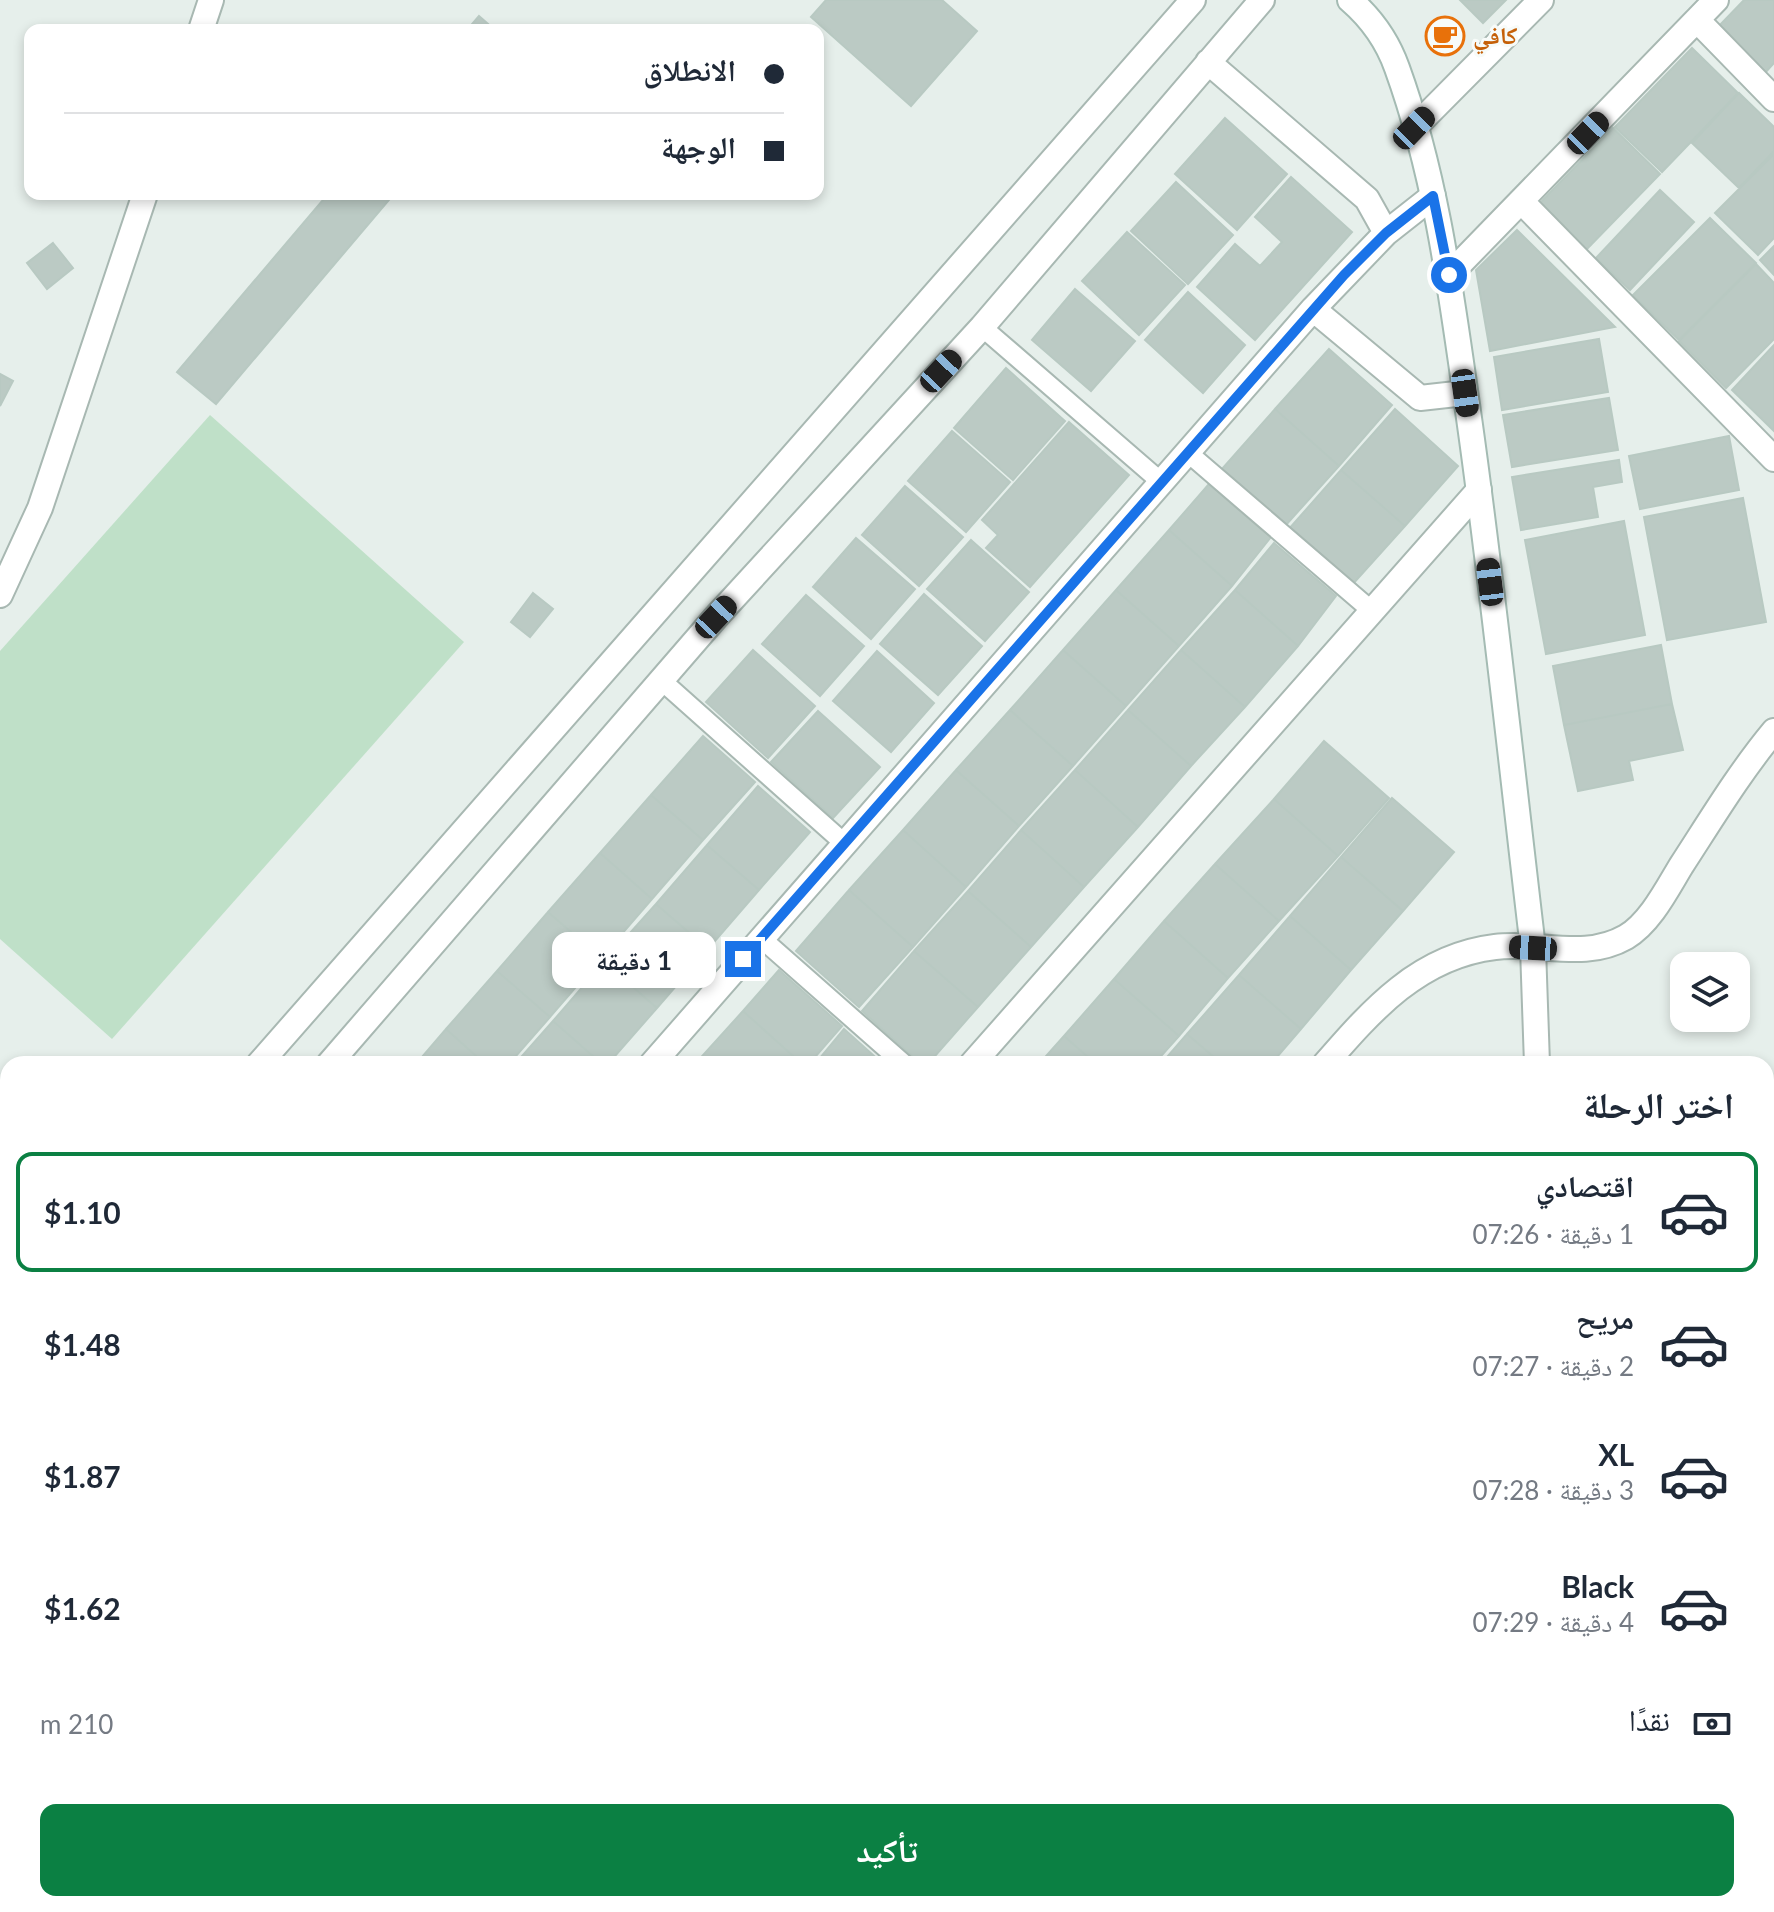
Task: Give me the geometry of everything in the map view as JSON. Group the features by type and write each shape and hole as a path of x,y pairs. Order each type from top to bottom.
{"street":[{"path":"203,24 211,0"},
{"path":"266,1056 1193,0"},
{"path":"336,1056 661,680 982,327 1262,0"},
{"path":"1350,0 1373,20 1397,66 1433,196 1449,275 1479,490 1533,948 1537,1056"},
{"path":"1414,128 1541,0"},
{"path":"1449,275 1716,0"},
{"path":"1697,20 1774,99"},
{"path":"1208,62 1367,199 1386,233"},
{"path":"659,1056 1313,309 1386,233 1433,196"},
{"path":"0,595 40,508 143,200"},
{"path":"1522,202 1774,459"},
{"path":"1313,309 1420,398 1465,393"},
{"path":"979,1056 1479,490"},
{"path":"1332,1056 1378,1003 1439,962 1496,946 1592,950 1627,937 1654,908 1753,756 1774,731"}],"lane":[{"path":"982,327 1160,481"},
{"path":"1186,451 1372,611"},
{"path":"661,680 844,843"},
{"path":"761,938 895,1056"}],"green space":[{"path":"210,415 464,642 112,1039 0,939 0,651"}],"building":[{"path":"826,0 942,0 977,31 911,106 824,29 824,24 819,24 811,17"},
{"path":"1460,0 1506,0 1483,23"},
{"path":"1744,0 1774,0 1774,63 1764,74 1717,28"},
{"path":"479,16 488,24 472,24"},
{"path":"1692,48 1738,93 1662,172 1615,127"},
{"path":"1739,93 1774,127 1774,151 1739,188 1692,143"},
{"path":"1225,118 1287,174 1237,230 1175,174"},
{"path":"1613,128 1660,174 1583,253 1536,207"},
{"path":"1774,154 1774,238 1758,255 1715,213"},
{"path":"1291,177 1352,232 1255,340 1197,287 1235,244 1260,266 1282,242 1255,217"},
{"path":"1176,182 1233,235 1188,284 1131,231"},
{"path":"1660,190 1694,222 1630,290 1596,258"},
{"path":"323,200 389,200 216,404 177,372"},
{"path":"1710,218 1756,263 1679,340 1633,295"},
{"path":"1517,230 1615,327 1490,351 1476,270"},
{"path":"1127,232 1185,285 1139,335 1082,281"},
{"path":"53,243 73,268 47,289 27,263"},
{"path":"1774,246 1774,275 1760,260"},
{"path":"1756,264 1774,283 1774,339 1726,388 1679,341"},
{"path":"1075,289 1135,341 1091,391 1032,340"},
{"path":"1188,292 1245,345 1203,393 1145,340"},
{"path":"1599,339 1608,392 1502,410 1494,357"},
{"path":"1774,345 1774,431 1732,390"},
{"path":"1329,349 1392,405 1339,466 1275,409"},
{"path":"1006,368 1065,421 1013,480 954,428"},
{"path":"0,374 13,381 0,406"},
{"path":"1609,398 1618,450 1512,467 1503,415"},
{"path":"1275,409 1339,466 1285,526 1222,469"},
{"path":"1395,409 1458,466 1405,526 1341,470"},
{"path":"1069,422 1129,475 1030,587 986,548 998,535 982,520"},
{"path":"952,431 1010,482 966,532 908,481"},
{"path":"1729,436 1739,490 1640,509 1629,456"},
{"path":"1619,460 1622,482 1593,487 1598,517 1521,530 1512,477"},
{"path":"1341,470 1405,526 1351,586 1288,530"},
{"path":"1209,484 1271,537 1232,586 1169,530"},
{"path":"905,486 963,537 919,586 862,535"},
{"path":"1743,498 1766,622 1667,640 1644,517"},
{"path":"1624,521 1645,635 1546,654 1525,540"},
{"path":"1169,530 1232,586 1179,646 1116,590"},
{"path":"856,538 915,589 871,639 813,587"},
{"path":"971,540 1029,592 985,641 927,589"},
{"path":"1274,543 1336,596 1298,646 1235,590"},
{"path":"1116,590 1179,646 1126,706 1063,650"},
{"path":"1235,590 1298,646 1245,707 1181,650"},
{"path":"533,593 553,609 530,637 511,622"},
{"path":"924,594 982,646 938,695 880,644"},
{"path":"806,595 864,646 820,696 762,644"},
{"path":"1661,645 1672,704 1564,725 1553,666"},
{"path":"753,650 815,706 768,758 706,702"},
{"path":"1063,650 1126,706 1073,766 1010,710"},
{"path":"1181,650 1245,707 1191,766 1128,710"},
{"path":"877,651 934,703 891,752 833,701"},
{"path":"1672,704 1683,750 1629,761 1633,780 1578,791 1564,725"},
{"path":"1010,710 1073,766 1019,826 956,770"},
{"path":"1128,710 1191,766 1138,827 1075,770"},
{"path":"818,711 880,767 833,818 771,762"},
{"path":"703,736 755,782 703,840 651,795"},
{"path":"1324,741 1389,798 1338,856 1274,799"},
{"path":"956,770 1019,826 966,887 903,830"},
{"path":"1075,770 1138,827 1084,887 1021,830"},
{"path":"758,786 810,832 759,890 707,845"},
{"path":"651,795 703,840 652,899 600,853"},
{"path":"1392,798 1454,852 1403,911 1341,857"},
{"path":"1274,799 1338,856 1279,921 1215,864"},
{"path":"903,830 966,887 913,947 849,890"},
{"path":"1021,830 1084,887 1031,947 968,891"},
{"path":"707,845 759,890 708,949 656,904"},
{"path":"600,853 652,899 601,958 548,912"},
{"path":"1341,857 1403,911 1351,970 1290,916"},
{"path":"1215,864 1279,921 1228,978 1164,921"},
{"path":"849,890 913,947 859,1007 796,951"},
{"path":"968,891 1031,947 978,1007 914,951"},
{"path":"656,904 708,949 657,1008 604,962"},
{"path":"548,912 601,958 550,1017 497,971"},
{"path":"1290,916 1351,970 1301,1029 1239,975"},
{"path":"1164,921 1228,978 1179,1036 1114,979"},
{"path":"914,951 978,1007 935,1056 912,1056 862,1011"},
{"path":"604,962 657,1008 615,1056 593,1056 553,1021"},
{"path":"779,970 842,1026 816,1056 793,1056 743,1011"},
{"path":"497,971 550,1017 516,1056 476,1056 446,1029"},
{"path":"1239,975 1301,1029 1278,1056 1213,1056 1187,1034"},
{"path":"1114,979 1179,1036 1161,1056 1087,1056 1064,1036"},
{"path":"743,1011 793,1056 702,1056"},
{"path":"553,1021 593,1056 522,1056"},
{"path":"446,1029 476,1056 423,1056"},
{"path":"844,1029 874,1056 822,1056"},
{"path":"1187,1034 1213,1056 1168,1056"},
{"path":"1064,1036 1087,1056 1046,1056"}],"place":[{"name":"كافي","path":"1445,36"}],"route":[{"path":"743,959 1186,451 1344,275 1386,233 1433,196 1449,275"}]}
